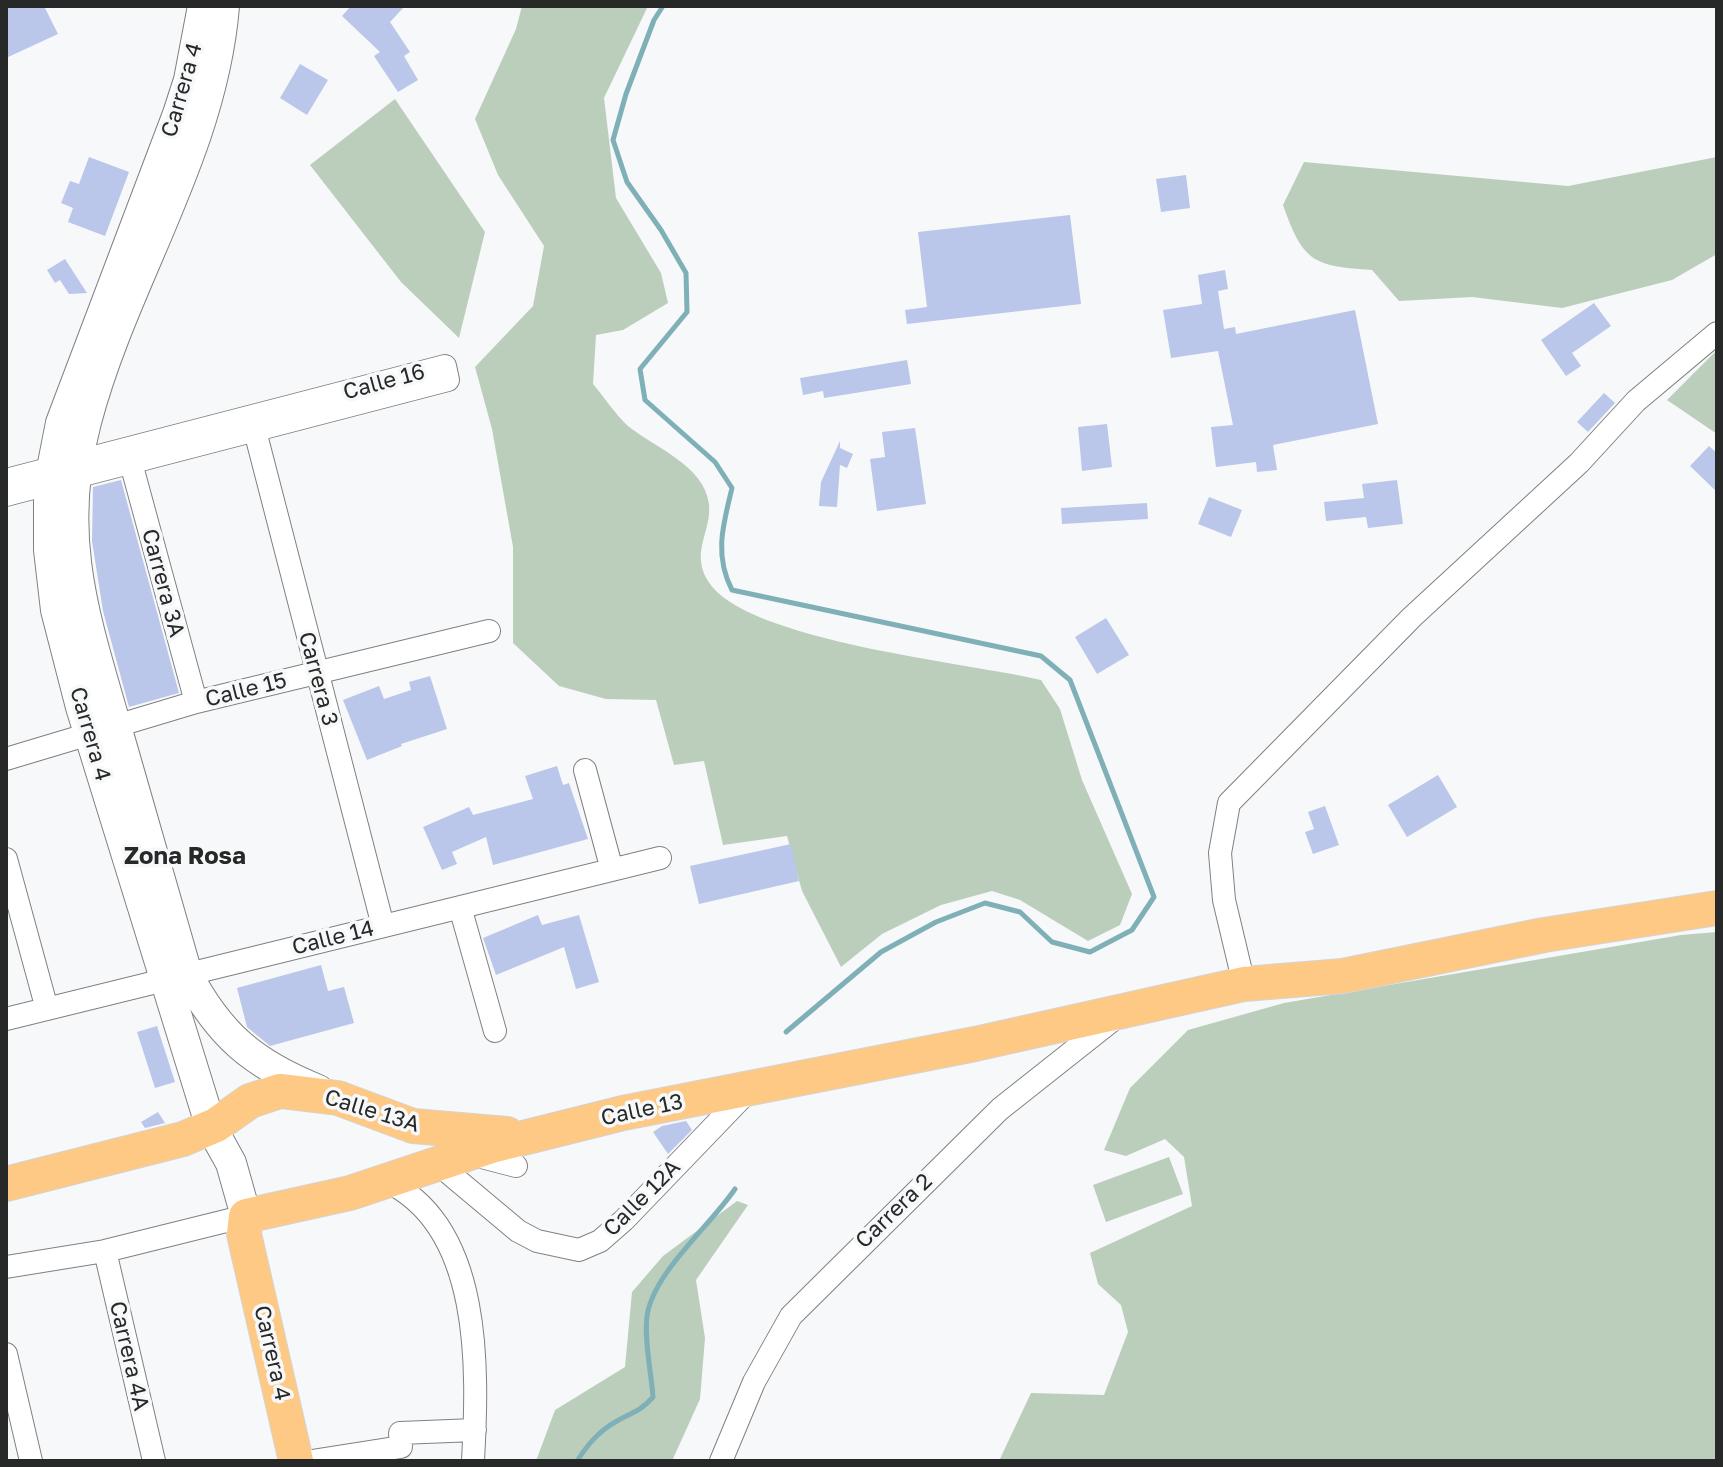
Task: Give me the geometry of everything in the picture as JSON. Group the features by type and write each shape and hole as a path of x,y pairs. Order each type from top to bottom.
{"main road":[{"name":"Carrera 4","path":"203,6 189,80 98,354 86,421 64,472 50,579 103,732 176,976 197,1133 231,1163 246,1216 244,1234 295,1460"},
{"name":"Carrera 4","path":"98,354 198,133 216,67 224,6"},
{"path":"1285,979 1308,967 1368,950 1535,914 1717,888"},
{"path":"1285,979 1309,981 1343,976 1544,935 1717,908"},
{"name":"Carrera 4","path":"176,976 237,1045 283,1076 338,1098"},
{"name":"Calle 13","path":"246,1216 350,1193 453,1159 520,1152 751,1087 975,1044 1244,984 1285,979"},
{"name":"Calle 13A","path":"6,1184 197,1133 250,1101 280,1091 338,1098 382,1116 520,1152"},
{"path":"382,1116 401,1140 402,1151 386,1181"}],"street":[{"path":"1244,984 1222,884 1222,827 1229,803 1412,617 1579,463 1636,401 1717,333"},
{"name":"Calle 16","path":"6,480 64,472 131,463 255,431 448,380 445,366 64,472 6,495"},
{"name":"Carrera 3","path":"255,431 383,926"},
{"name":"Carrera 3A","path":"131,463 196,702"},
{"name":"Calle 15","path":"6,759 196,702 489,631"},
{"path":"585,770 612,870"},
{"name":"Calle 14","path":"6,1019 660,858"},
{"path":"6,859 47,1009"},
{"path":"460,907 495,1031"},
{"name":"Carrera 2","path":"721,1461 754,1382 791,1316 1000,1109 1125,1009"},
{"name":"Calle 12A","path":"453,1159 518,1231 537,1241 579,1250 600,1241 624,1220 751,1087"},
{"path":"386,1181 407,1191 425,1208 442,1229 452,1252 470,1323 475,1430 473,1461"},
{"name":"Calle 13","path":"6,1267 105,1251 246,1216"},
{"name":"Carrera 4A","path":"105,1251 154,1461"},
{"path":"6,1354 31,1461"},
{"path":"295,1460 401,1447 400,1433 475,1430"}],"green space":[{"path":"522,6 648,6 604,98 616,198 661,273 668,303 623,330 596,335 593,384 628,426 677,459 698,478 709,504 701,551 708,581 730,602 765,619 810,634 861,647 1041,680 1060,709 1082,780 1132,894 1120,925 1088,941 1020,900 992,891 941,905 882,934 841,967 802,891 787,836 723,845 704,761 674,765 656,700 606,699 559,686 513,643 513,547 492,429 475,367 533,306 544,246 498,175 475,119 516,29"},
{"path":"395,99 485,232 459,338 401,282 310,165"},
{"path":"1717,157 1717,254 1672,280 1562,308 1472,297 1399,301 1372,270 1323,263 1304,250 1283,205 1304,162 1568,186"},
{"path":"1717,350 1717,434 1667,400"},
{"path":"1717,932 1717,1461 999,1461 1031,1393 1104,1395 1128,1332 1121,1305 1098,1284 1090,1253 1192,1206 1184,1157 1165,1139 1126,1156 1104,1150 1130,1088 1188,1030 1284,1003 1681,935"},
{"path":"1169,1157 1183,1194 1106,1222 1093,1185"},
{"path":"737,1201 748,1205 696,1280 705,1338 700,1399 672,1461 536,1461 555,1410 625,1367 632,1292 663,1256"}],"building":[{"path":"6,6 44,6 58,34 6,58"},
{"path":"351,6 405,6 390,22 410,52 404,56 418,80 398,92 374,56 380,52 342,16"},
{"path":"300,64 328,80 307,115 280,98"},
{"path":"89,157 129,172 105,236 68,222 73,208 61,203 70,181 79,184"},
{"path":"1186,175 1190,208 1161,212 1156,179"},
{"path":"1070,215 1081,304 907,324 905,310 927,307 918,232"},
{"path":"65,259 87,293 69,294 60,280 55,283 47,270"},
{"path":"1225,270 1228,289 1218,291 1224,329 1235,327 1236,334 1355,310 1378,424 1273,445 1277,470 1257,472 1256,462 1216,467 1211,427 1233,425 1218,351 1171,358 1163,310 1202,304 1198,275"},
{"path":"1594,303 1611,326 1572,353 1581,366 1566,376 1541,340"},
{"path":"907,360 911,384 824,398 823,391 803,395 800,378"},
{"path":"1604,393 1615,403 1588,432 1577,422"},
{"path":"1107,424 1112,467 1082,471 1078,427"},
{"path":"915,428 926,504 877,511 870,459 885,457 882,432"},
{"path":"840,441 840,448 853,454 847,468 840,465 837,507 819,506 821,482"},
{"path":"1709,446 1717,453 1717,492 1690,466"},
{"path":"121,480 179,693 129,707 103,611 92,541 93,487"},
{"path":"1397,480 1403,524 1368,528 1366,517 1326,521 1324,502 1364,498 1362,484"},
{"path":"1209,497 1242,510 1231,537 1198,524"},
{"path":"1147,503 1148,519 1062,524 1061,508"},
{"path":"1106,618 1129,655 1097,674 1075,637"},
{"path":"430,676 447,729 401,744 367,760 343,700 379,686 384,699 411,690 409,682"},
{"path":"557,766 563,785 569,783 588,839 493,865 486,837 452,852 457,864 442,870 423,827 469,807 473,815 533,799 525,776"},
{"path":"1438,775 1457,807 1407,837 1388,805"},
{"path":"1325,806 1339,845 1313,854 1305,832 1314,829 1308,812"},
{"path":"791,844 799,881 699,904 690,866"},
{"path":"538,915 542,925 579,915 599,982 576,989 564,947 496,975 483,938"},
{"path":"321,965 328,991 344,987 354,1023 270,1046 247,1027 237,988"},
{"path":"157,1026 175,1082 155,1088 137,1032"},
{"path":"158,1112 165,1123 145,1128 141,1122"},
{"path":"686,1121 692,1130 668,1154 653,1132 662,1126"}],"waterway":[{"path":"663,6 654,20 626,94 613,140 627,182 661,230 686,273 687,312 640,369 645,400 715,462 732,488 722,540 723,564 732,590 1041,656 1070,680 1154,897 1132,930 1090,952 1052,942 1020,912 985,903 936,922 881,952 786,1032"},
{"path":"577,1461 599,1434 653,1397 646,1335 651,1300 671,1267 735,1189"}],"district":[{"name":"Zona Rosa","path":"185,856"}]}
